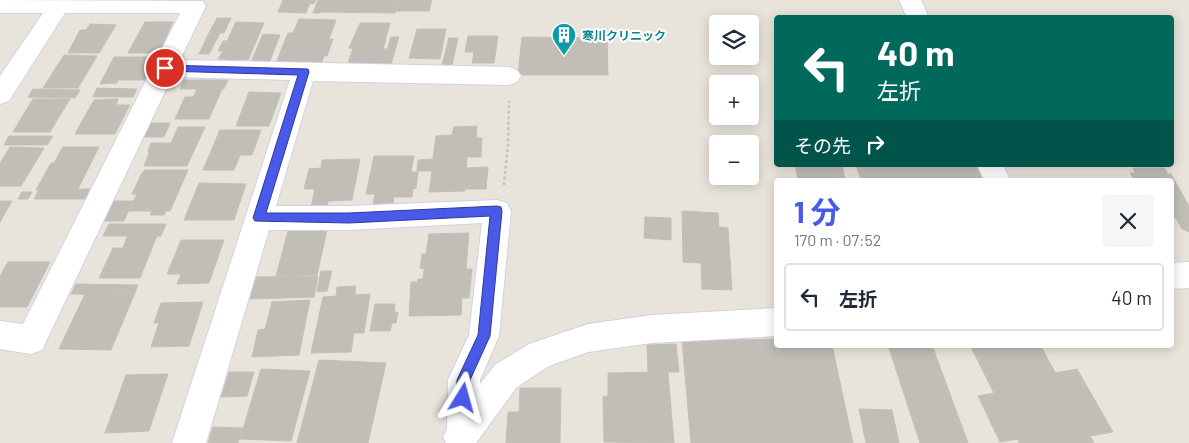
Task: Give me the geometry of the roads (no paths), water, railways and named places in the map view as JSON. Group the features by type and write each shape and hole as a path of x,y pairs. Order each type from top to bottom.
{"street":[{"path":"910,0 917,15"},
{"path":"0,95 61,3"},
{"path":"0,6 61,3 195,6 31,340 0,335"},
{"path":"165,68 509,76"},
{"path":"189,443 304,72"},
{"path":"259,218 349,218 497,211 484,336 464,380 459,438"},
{"path":"1174,276 1189,275"},
{"path":"459,438 506,376 540,354 588,338 652,329 774,322"}],"place":[{"name":"寒川クリニック","path":"564,56"}]}
